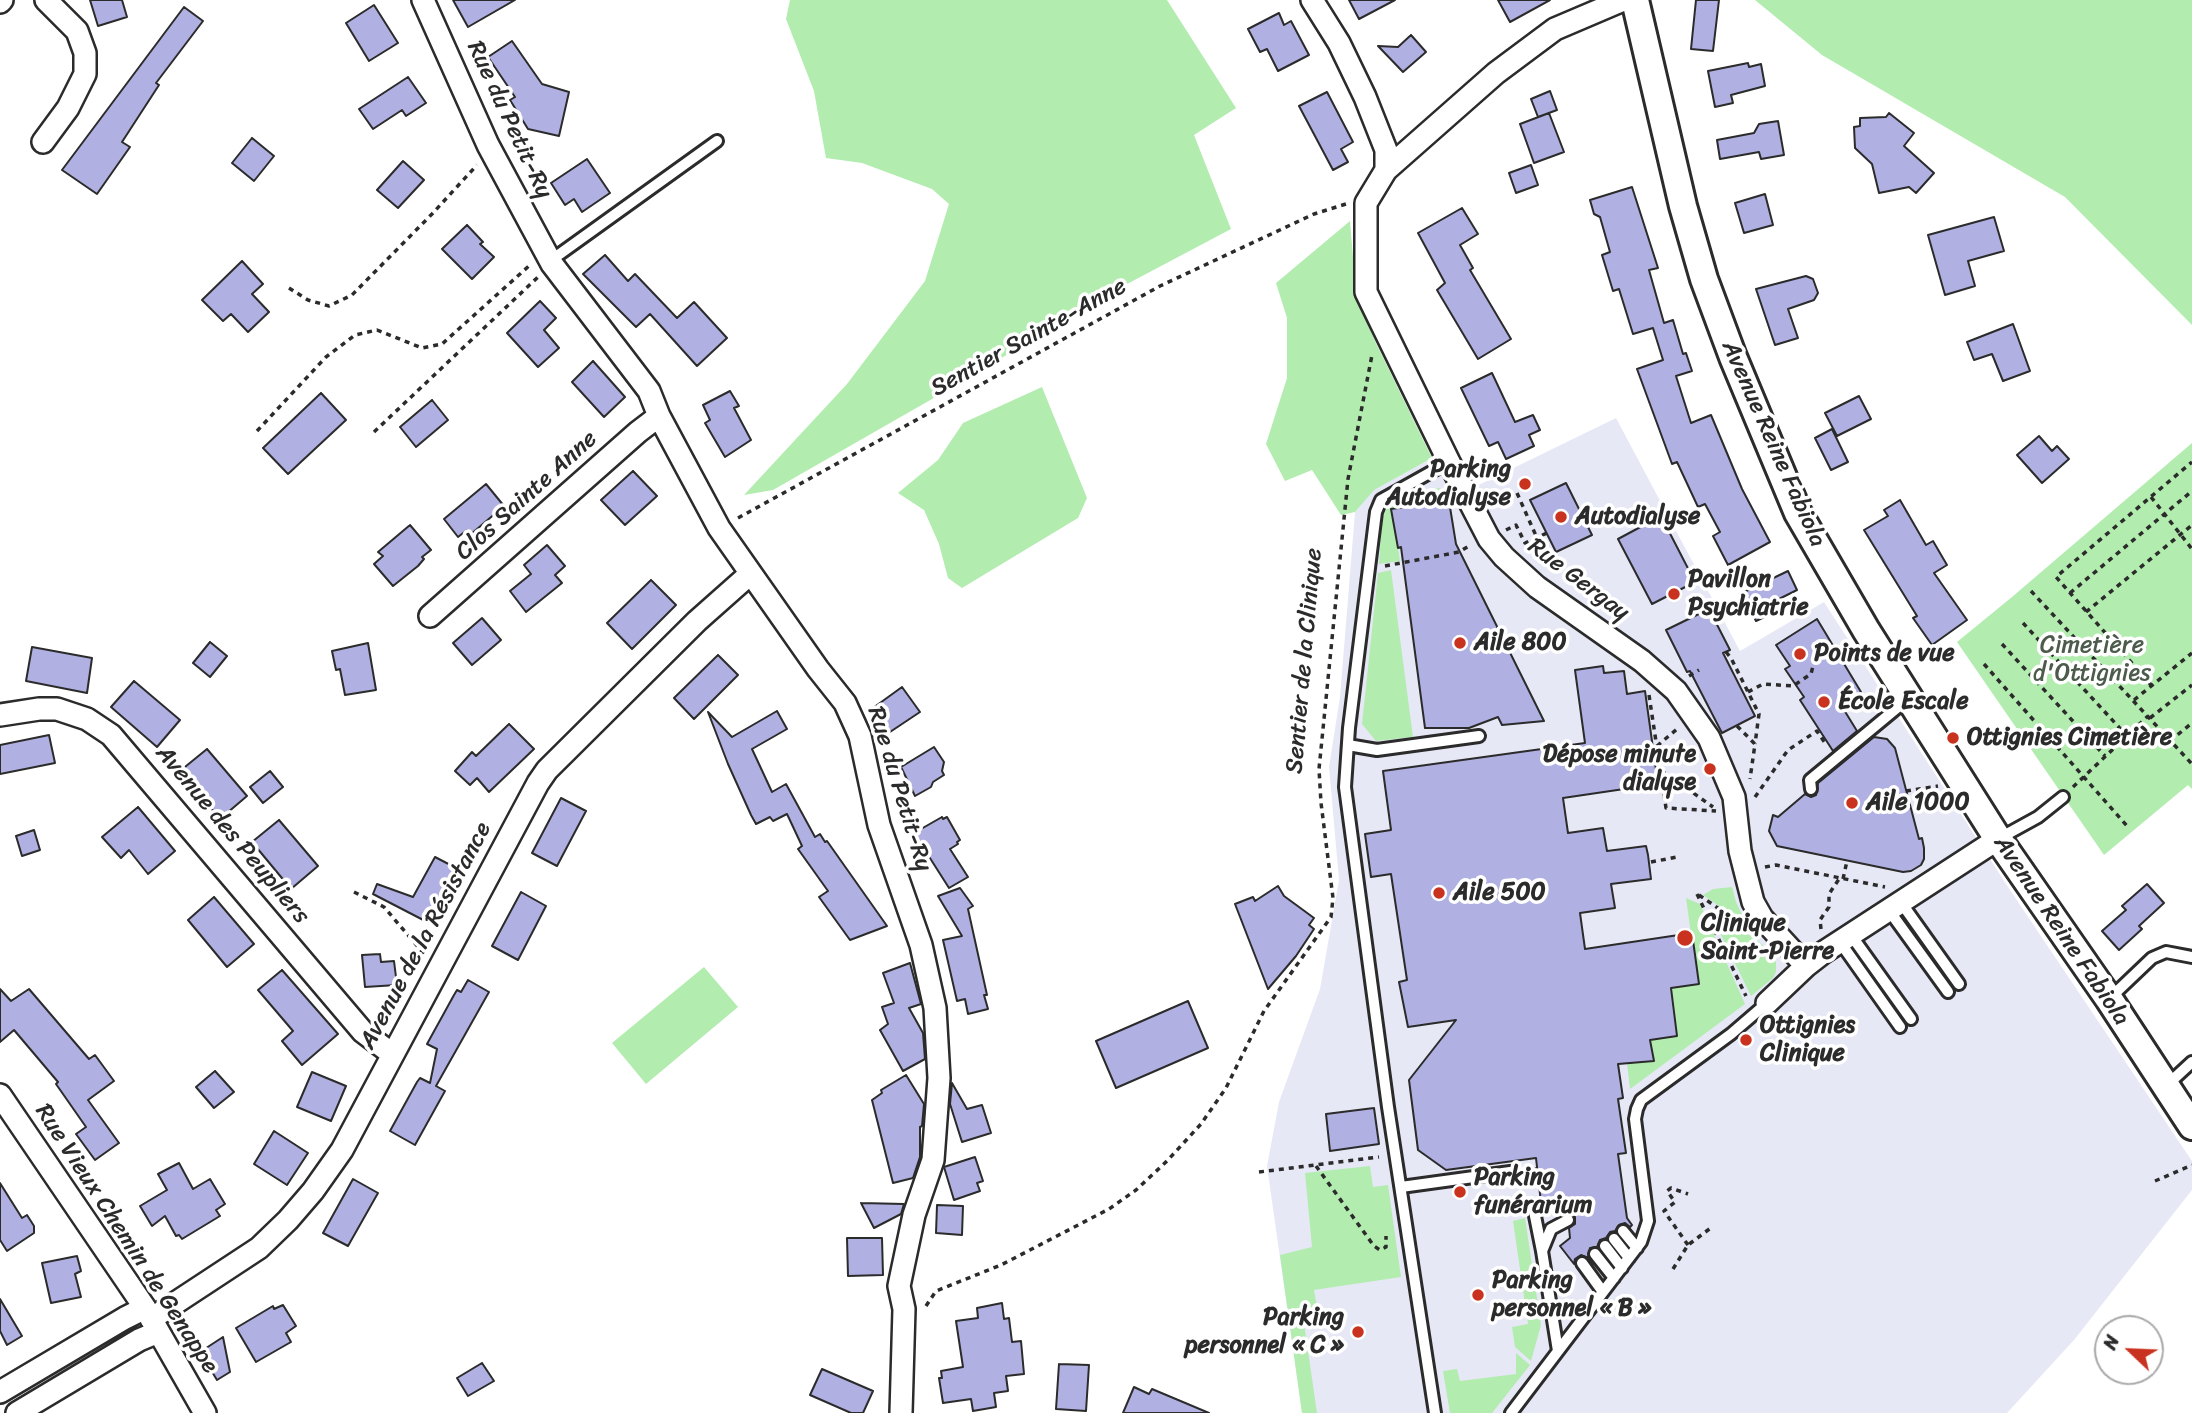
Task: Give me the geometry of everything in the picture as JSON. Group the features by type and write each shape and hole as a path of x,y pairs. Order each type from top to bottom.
{"street":[{"path":"43,142 68,108 85,74 85,53 77,31 46,0"},
{"name":"Rue du Petit-Ry","path":"423,0 488,145 551,262 649,391 659,416 719,528 845,703 860,736 879,825 921,945 935,1008 939,1078 933,1160 914,1215 900,1286 904,1309 901,1413"},
{"path":"1312,0 1339,43 1365,97 1386,150 1386,170"},
{"path":"1366,203 1386,170 1496,73 1555,29 1623,0"},
{"name":"Avenue Reine Fabiola","path":"1636,0 1683,206 1704,279 1733,357 1798,513 1866,630 1998,839 2109,999 2192,1126"},
{"name":"Rue Gergay","path":"1366,203 1366,292 1489,539 1504,557 1537,587 1642,661 1676,691 1709,738 1734,797 1740,851 1753,902 1762,918 1806,966"},
{"name":"Clos Sainte Anne","path":"430,616 659,416"},
{"name":"Avenue de la Résistance","path":"18,1413 139,1340 151,1320 241,1262 288,1220 337,1158 528,800 547,770 698,621 751,574"},
{"name":"Avenue des Peupliers","path":"0,715 57,709 87,719 111,735 363,1031 392,1054"},
{"path":"1758,1002 1806,966 1838,937 1893,899 1998,839"},
{"name":"Rue Vieux Chemin de Genappe","path":"0,1096 170,1349 205,1413"},
{"name":"Avenue de la Résistance","path":"3,1391 125,1318 151,1320"},
{"path":"3,1391 18,1413"}],"lane":[{"path":"551,262 717,141"},
{"path":"1435,1413 1345,787 1376,512 1381,500 1449,462"},
{"path":"1811,789 1810,780 1910,697"},
{"path":"1348,745 1377,750 1479,736"},
{"path":"1998,839 2038,817 2063,797"},
{"path":"1893,899 1959,984"},
{"path":"1893,899 1948,992"},
{"path":"1838,937 1911,1019"},
{"path":"1838,937 1900,1027"},
{"path":"2109,999 2152,958 2166,952 2192,957"},
{"path":"1511,1413 1641,1242 1648,1221 1635,1119 1641,1100 1731,1034 1758,1002"},
{"path":"2166,1087 2192,1062"},
{"path":"1401,1187 1510,1171"},
{"path":"1533,1206 1558,1352"},
{"path":"1542,1251 1551,1229 1568,1220"},
{"path":"1622,1268 1614,1239 1633,1253"},
{"path":"1595,1254 1614,1278"},
{"path":"1582,1263 1603,1292"}],"path":[{"path":"289,288 308,300 329,306 352,295 474,170 488,145"},
{"name":"Sentier Sainte-Anne","path":"719,528 1160,286 1314,214 1343,204 1366,203"},
{"path":"374,432 551,262"},
{"path":"257,431 326,357 355,335 377,330 422,348 442,344 514,279"},
{"name":"Sentier de la Clinique","path":"924,1310 936,1291 1001,1265 1109,1209 1167,1161 1201,1124 1226,1088 1264,1010 1331,917 1333,898 1319,769 1348,479 1376,337 1384,329"},
{"path":"2152,686 2056,577 2192,463"},
{"path":"2069,593 2192,491"},
{"path":"1517,493 1537,538"},
{"path":"2151,498 2192,549"},
{"path":"1506,530 1516,525 1525,543 1547,533"},
{"path":"2086,612 2192,525"},
{"path":"1390,566 1459,552 1471,545"},
{"path":"2031,591 2192,764"},
{"path":"2024,623 2127,736"},
{"path":"2002,644 2105,757"},
{"path":"1726,652 1759,714 1750,781"},
{"path":"2134,701 2192,653"},
{"path":"1984,664 2127,826"},
{"path":"1748,692 1763,684 1793,685 1811,674 1812,666"},
{"path":"2063,797 2127,736 2192,685"},
{"path":"1648,687 1666,808 1718,811 1661,769"},
{"path":"2170,741 2192,723"},
{"path":"1657,746 1681,725"},
{"path":"1737,726 1755,744"},
{"path":"1749,793 1752,801 1788,750 1817,731 1825,743"},
{"path":"1906,792 1947,784"},
{"path":"1651,862 1677,857"},
{"path":"1838,937 1820,928 1820,920 1829,907 1829,894 1841,879 1847,861"},
{"path":"1758,869 1776,865 1841,879 1893,899"},
{"path":"354,892 384,907 438,970"},
{"path":"1750,930 1697,894 1758,1002"},
{"path":"1259,1172 1382,1157"},
{"path":"2155,1181 2192,1165"},
{"path":"1316,1166 1374,1246 1380,1250 1386,1247 1386,1236"},
{"path":"1688,1194 1671,1188 1667,1191 1675,1202 1664,1211 1688,1245"},
{"path":"1673,1269 1688,1245 1712,1227"}],"shaded area":[{"name":"Clinique Saint-Pierre","path":"1616,418 1740,651 1824,602 2008,887 2192,1161 2192,1190 2074,1340 2007,1413 1302,1413 1267,1166 1279,1102 1320,989 1339,880 1329,767 1340,697 1355,512 1373,490 1432,458 1452,498"}],"green space":[{"path":"790,0 1167,0 1236,108 1194,135 1231,229 1093,302 967,379 773,490 744,495 847,384 925,281 949,204 932,189 862,163 826,158 814,91 786,19"},
{"path":"1755,0 2192,0 2192,325 2065,197 1822,55"},
{"path":"1350,221 1356,293 1374,339 1432,458 1374,490 1355,512 1341,515 1312,470 1285,481 1266,444 1287,378 1287,318 1276,283"},
{"path":"1042,387 1087,498 1078,518 962,588 948,578 939,544 924,510 898,493 938,460 963,423"},
{"name":"Cimetière d'Ottignies","path":"2192,443 2192,789 2188,785 2104,855 1957,642"},
{"path":"1438,488 1447,490 1452,499 1392,510 1400,561 1379,564 1385,511 1390,506"},
{"path":"1391,570 1413,737 1376,741 1362,724 1378,573"},
{"path":"1732,887 1747,925 1703,895 1713,889"},
{"path":"1686,898 1700,904 1745,1004 1630,1089 1627,1063 1654,1061 1650,1040 1677,1036 1673,1005 1594,1000 1698,984"},
{"path":"1708,908 1758,941 1772,954 1776,962 1773,978 1751,996"},
{"path":"704,967 738,1007 646,1084 612,1043"},
{"path":"1370,1166 1373,1187 1388,1185 1401,1277 1314,1290 1317,1307 1302,1310 1317,1413 1302,1413 1280,1255 1312,1247 1305,1173"},
{"path":"1525,1218 1541,1325 1531,1361 1515,1347 1512,1327 1528,1324 1513,1221"},
{"path":"1516,1353 1530,1365 1492,1413 1450,1413 1443,1371 1457,1369 1460,1381 1516,1374"}],"building":[{"path":"90,0 122,0 127,17 98,26"},
{"path":"453,0 515,0 468,27"},
{"path":"1349,0 1395,0 1359,19"},
{"path":"1498,0 1550,0 1510,22"},
{"path":"1696,0 1719,0 1713,51 1691,49"},
{"path":"374,5 398,43 369,61 346,23"},
{"path":"184,7 203,21 156,83 159,85 122,142 130,147 97,194 62,170"},
{"path":"1279,13 1284,25 1291,21 1309,55 1278,71 1267,49 1260,52 1248,29"},
{"path":"1411,35 1426,52 1403,72 1378,46 1398,47"},
{"path":"512,41 542,84 569,92 559,136 528,129 510,100 515,97 488,57"},
{"path":"1748,63 1749,67 1761,64 1765,86 1731,95 1733,103 1715,107 1708,71"},
{"path":"408,77 426,103 406,116 402,110 373,129 359,109"},
{"path":"1550,91 1557,110 1538,117 1531,99"},
{"path":"1327,92 1353,142 1341,149 1348,162 1333,170 1299,106"},
{"path":"1549,113 1564,152 1534,163 1520,124"},
{"path":"1889,113 1914,133 1904,146 1934,173 1916,193 1909,187 1879,193 1872,164 1855,148 1854,127 1860,126 1860,118 1886,117"},
{"path":"1778,121 1784,155 1761,159 1759,152 1720,159 1717,140 1754,133 1759,124"},
{"path":"252,138 274,156 254,181 232,163"},
{"path":"587,159 610,193 582,212 574,199 565,205 551,183"},
{"path":"403,161 424,180 398,208 377,190"},
{"path":"1531,165 1538,185 1516,193 1509,173"},
{"path":"1632,187 1658,268 1649,270 1664,323 1673,320 1683,354 1686,353 1692,371 1676,376 1691,423 1711,415 1742,489 1770,542 1728,565 1713,536 1720,532 1705,504 1698,507 1677,462 1672,464 1637,369 1663,360 1653,328 1633,334 1619,289 1613,291 1602,255 1610,252 1600,217 1594,214 1590,200"},
{"path":"1765,194 1773,225 1744,233 1735,203"},
{"path":"1462,208 1478,234 1460,245 1473,268 1470,270 1511,339 1478,359 1437,290 1445,283 1418,233"},
{"path":"1994,217 2004,251 1968,261 1975,286 1945,295 1928,235"},
{"path":"467,225 483,242 480,244 494,257 472,279 442,249"},
{"path":"605,255 628,281 635,274 677,318 694,302 727,338 697,366 650,314 636,327 583,274"},
{"path":"242,261 263,284 252,294 269,312 248,332 231,314 223,321 202,300"},
{"path":"1806,276 1813,279 1818,293 1814,300 1788,309 1798,338 1775,345 1756,289"},
{"path":"540,301 556,318 544,330 559,348 538,367 507,333"},
{"path":"2013,324 2030,371 2003,381 1992,354 1974,360 1967,342"},
{"path":"593,361 625,397 604,417 572,382"},
{"path":"1492,373 1515,422 1533,415 1540,430 1529,435 1534,446 1506,459 1498,442 1489,446 1461,388"},
{"path":"730,391 739,406 734,408 751,440 725,457 705,423 710,420 703,405"},
{"path":"321,393 346,420 288,474 263,448"},
{"path":"1859,396 1871,419 1837,436 1825,413"},
{"path":"432,400 448,420 416,447 400,427"},
{"path":"1832,429 1848,462 1831,470 1815,438"},
{"path":"2039,436 2052,451 2057,446 2069,459 2042,483 2017,455"},
{"path":"633,471 657,496 625,525 601,500"},
{"name":"Autodialyse","path":"1566,483 1592,535 1556,552 1530,500"},
{"path":"486,484 504,506 470,535 467,530 458,537 444,519"},
{"path":"1900,500 1926,545 1933,541 1947,565 1934,573 1967,620 1932,645 1913,618 1917,616 1864,530 1888,516 1884,510"},
{"name":"Aile 800","path":"1449,501 1456,544 1544,721 1502,725 1498,717 1469,728 1425,728 1401,547 1398,548 1391,509"},
{"path":"1661,516 1695,582 1652,604 1618,539"},
{"path":"410,525 431,550 422,557 424,559 418,566 393,586 374,564 383,556 378,552"},
{"path":"547,545 565,566 555,575 562,583 526,612 510,591 531,574 524,565"},
{"path":"1788,571 1797,590 1771,603 1775,612 1756,621 1742,593"},
{"path":"651,580 676,605 632,649 607,623"},
{"path":"1709,609 1730,650 1723,653 1755,716 1722,733 1666,630"},
{"path":"482,618 501,640 472,665 453,643"},
{"path":"1817,619 1861,692 1841,705 1857,731 1833,751 1800,700 1804,697 1785,669 1790,666 1776,645"},
{"path":"210,642 227,656 210,677 193,663"},
{"path":"368,643 376,690 345,695 340,669 336,670 332,651"},
{"path":"32,647 92,658 87,693 26,681"},
{"path":"718,655 738,675 694,719 674,698"},
{"path":"1603,666 1604,673 1624,671 1627,694 1645,691 1658,784 1563,798 1568,833 1603,828 1607,851 1646,846 1648,855 1651,879 1611,884 1615,908 1580,913 1585,949 1692,933 1699,984 1671,988 1677,1036 1650,1040 1654,1061 1618,1064 1623,1098 1618,1099 1626,1153 1618,1154 1627,1218 1632,1225 1619,1225 1615,1231 1600,1240 1597,1247 1590,1248 1588,1258 1581,1255 1575,1259 1574,1264 1560,1246 1570,1238 1569,1228 1575,1224 1575,1217 1568,1212 1567,1201 1541,1203 1536,1158 1446,1170 1418,1150 1409,1080 1456,1020 1408,1027 1399,982 1407,980 1391,874 1371,877 1365,834 1391,830 1383,771 1585,743 1575,670"},
{"path":"134,681 180,720 157,747 111,707"},
{"path":"902,687 920,712 890,732 873,708"},
{"path":"777,711 787,729 752,749 772,792 786,784 815,837 820,834 825,842 827,841 887,926 850,940 819,897 828,891 798,849 802,846 787,814 773,821 770,817 756,824 751,815 708,712 732,737"},
{"path":"509,724 534,749 489,792 477,778 470,785 455,771 472,752 476,756"},
{"path":"49,735 55,763 0,774 0,745"},
{"name":"Aile 1000","path":"1874,737 1887,739 1895,748 1919,839 1922,838 1924,859 1921,865 1903,872 1777,846 1769,831 1773,815 1778,817 1805,794 1811,797 1816,795 1818,783"},
{"path":"934,747 944,762 944,775 915,796 901,767"},
{"path":"207,749 247,796 220,819 180,771"},
{"path":"270,771 283,787 263,803 250,787"},
{"path":"561,798 586,811 557,866 532,853"},
{"path":"138,807 175,851 148,874 129,850 121,858 102,837"},
{"path":"942,817 947,817 960,840 950,849 968,877 949,888 914,833"},
{"path":"279,820 318,866 291,889 252,842"},
{"path":"34,830 40,850 22,856 16,836"},
{"path":"435,857 460,870 431,924 373,894 377,884 413,897"},
{"path":"2147,884 2164,903 2139,926 2142,929 2119,950 2102,931 2126,910 2122,906"},
{"path":"1278,886 1284,896 1314,918 1309,925 1314,929 1296,956 1268,989 1235,904 1253,897 1255,901"},
{"path":"960,888 973,906 968,909 988,1009 968,1014 965,999 957,1001 943,940 962,936 938,896"},
{"path":"521,892 546,906 518,960 492,946"},
{"path":"214,897 254,944 227,967 188,920"},
{"path":"380,954 381,962 394,961 397,985 365,987 362,955"},
{"path":"910,963 921,1004 909,1008 923,1033 925,1059 903,1071 880,1030 888,1024 882,1007 894,1003 883,973"},
{"path":"282,970 338,1034 302,1065 282,1041 293,1031 258,990"},
{"path":"468,980 489,992 436,1086 445,1091 415,1145 390,1131 420,1078 430,1083 437,1049 427,1044 457,990 461,992"},
{"path":"0,989 11,1001 29,989 89,1059 95,1055 114,1081 88,1100 119,1143 95,1160 76,1134 86,1127 56,1084 58,1082 14,1030 0,1042"},
{"path":"1188,1001 1208,1048 1116,1088 1096,1041"},
{"path":"215,1071 234,1092 214,1108 196,1087"},
{"path":"312,1072 346,1086 331,1121 297,1107"},
{"path":"906,1075 924,1104 920,1127 920,1157 913,1178 893,1183 872,1100 882,1093 881,1090"},
{"path":"952,1083 967,1109 982,1105 991,1133 962,1142 950,1104"},
{"path":"1374,1108 1379,1144 1330,1151 1326,1114"},
{"path":"274,1131 308,1153 287,1185 254,1164"},
{"path":"975,1157 983,1181 977,1183 980,1191 954,1200 944,1167"},
{"path":"179,1163 193,1189 210,1179 225,1204 216,1210 220,1216 182,1239 179,1235 176,1236 165,1216 152,1226 140,1206 167,1190 158,1174"},
{"path":"353,1179 378,1193 348,1246 323,1233"},
{"path":"0,1183 22,1218 27,1215 34,1226 34,1233 7,1251 0,1240"},
{"path":"861,1203 904,1204 901,1214 874,1228"},
{"path":"937,1205 963,1206 962,1235 936,1233"},
{"path":"847,1238 882,1238 883,1275 848,1276"},
{"path":"77,1256 81,1271 75,1274 81,1297 51,1303 42,1263"},
{"path":"0,1299 22,1336 7,1345 0,1331"},
{"path":"1002,1303 1004,1319 1009,1318 1012,1342 1021,1341 1024,1374 1006,1376 1008,1391 994,1393 996,1407 973,1411 971,1399 943,1403 939,1378 942,1378 941,1371 963,1367 956,1321 978,1318 977,1308"},
{"path":"283,1305 296,1326 286,1333 291,1342 256,1362 236,1328 273,1306 274,1309"},
{"path":"223,1337 230,1372 217,1380 200,1352"},
{"path":"482,1363 494,1381 468,1396 457,1378"},
{"path":"1059,1364 1089,1365 1086,1411 1056,1409"},
{"path":"822,1369 873,1391 863,1413 851,1413 810,1395"},
{"path":"1134,1387 1149,1394 1152,1389 1209,1413 1123,1413"}],"place":[{"name":"Parking Autodialyse","path":"1525,484"},
{"name":"Autodialyse","path":"1561,517"},
{"name":"Pavillon Psychiatrie","path":"1674,594"},
{"name":"Aile 800","path":"1460,643"},
{"name":"Points de vue","path":"1800,654"},
{"name":"École Escale","path":"1824,702"},
{"name":"Ottignies Cimetière","path":"1953,738"},
{"name":"Dépose minute dialyse","path":"1710,769"},
{"name":"Aile 1000","path":"1852,803"},
{"name":"Aile 500","path":"1439,893"},
{"name":"Clinique Saint-Pierre","path":"1685,938"},
{"name":"Ottignies Clinique","path":"1746,1040"},
{"name":"Parking funérarium","path":"1460,1192"},
{"name":"Parking personnel « B »","path":"1478,1295"},
{"name":"Parking personnel « C »","path":"1358,1332"}]}
